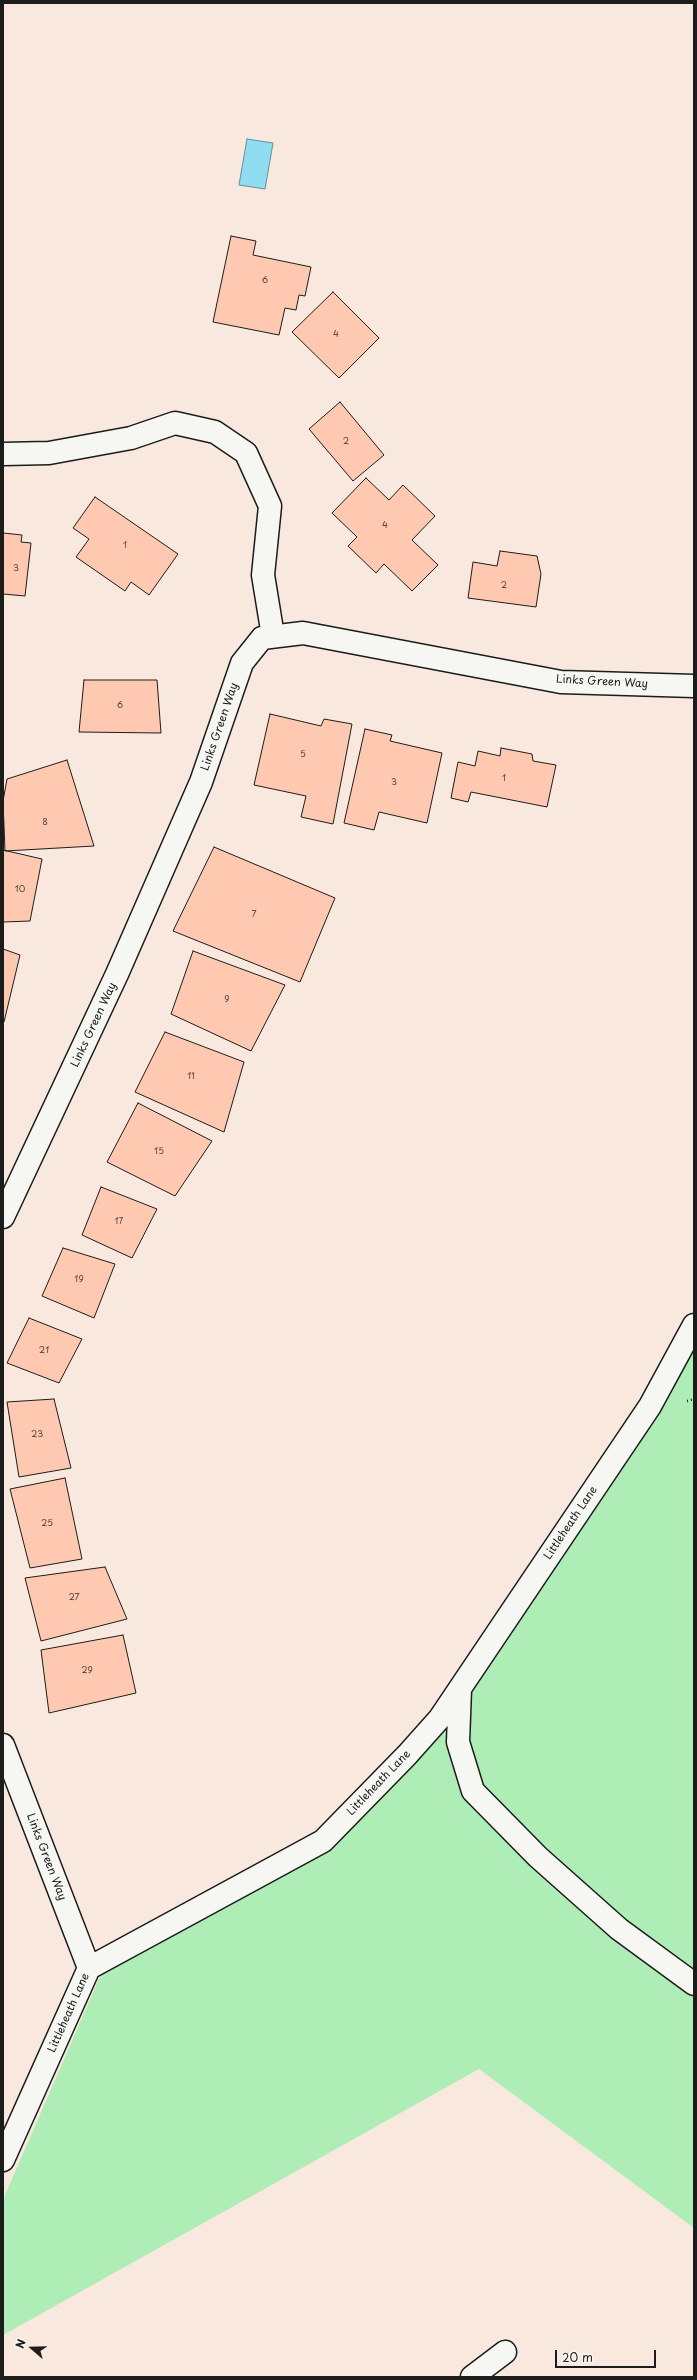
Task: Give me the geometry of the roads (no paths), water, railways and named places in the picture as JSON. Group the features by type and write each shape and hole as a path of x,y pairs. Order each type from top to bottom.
{"street":[{"path":"3,454 49,453 131,438 175,423 215,432 246,453 270,506 263,575 273,636"},
{"name":"Links Green Way","path":"3,1217 117,974 194,796 242,663 262,638 303,633 561,682 694,686"},
{"name":"Littleheath Lane","path":"3,2160 89,1968 323,1840 407,1755 440,1718 650,1406 694,1325"},
{"path":"460,1689 458,1742 473,1791 538,1857 618,1929 694,1984"},
{"name":"Links Green Way","path":"3,1745 89,1968"},
{"path":"472,2377 505,2352"}],"water":[{"path":"247,139 273,143 265,189 239,185"}]}
